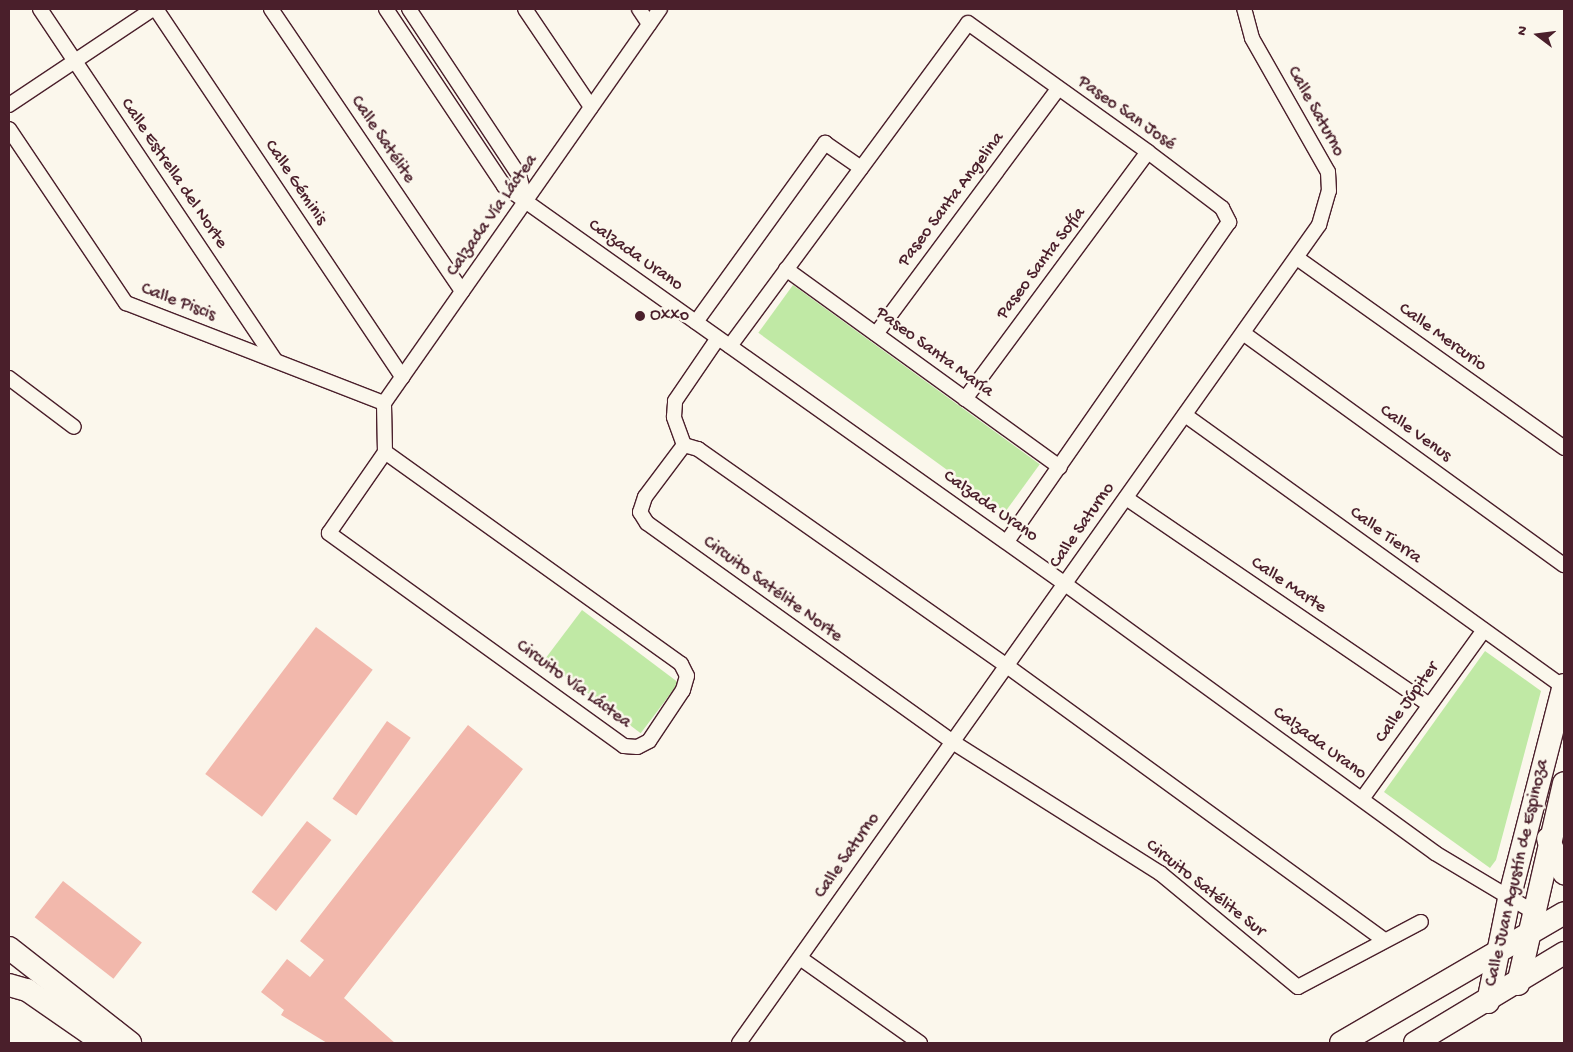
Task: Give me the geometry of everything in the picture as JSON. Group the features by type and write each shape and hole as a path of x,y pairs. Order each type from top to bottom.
{"main road":[{"name":"Calle Juan Agustín de Espinoza","path":"1488,1002 1508,899 1564,686"},
{"name":"Calle Juan Agustín de Espinoza","path":"1518,984 1548,839 1564,782"},
{"path":"1548,839 1564,872"},
{"path":"1341,1043 1526,939 1564,913"},
{"path":"9,948 123,1037"},
{"path":"1415,1043 1518,984 1564,953"},
{"path":"9,984 27,990 92,1035 123,1037"},
{"path":"9,990 78,1043"}],"street":[{"name":"Calle Estrella del Norte","path":"40,9 275,360"},
{"path":"9,105 155,9"},
{"name":"Calle Géminis","path":"155,9 402,377"},
{"name":"Calle Satélite","path":"271,9 462,292"},
{"name":"Calzada Urano","path":"386,9 504,186 1066,584 1362,799 1508,899 1532,911"},
{"path":"409,9 519,175 526,202"},
{"path":"525,9 592,108"},
{"path":"640,9 649,24"},
{"name":"Calzada Vía Láctea","path":"384,403 660,9"},
{"name":"Calle Saturno","path":"740,1043 952,741 1298,258 1319,225 1329,191 1328,172 1252,38 1244,9"},
{"name":"Paseo San José","path":"724,342 755,311 968,24 1148,152 1222,208 1229,222 1007,542"},
{"name":"Paseo Santa Angelina","path":"876,334 1058,89"},
{"name":"Calle Piscis","path":"9,129 126,303 384,403"},
{"path":"696,322 825,143 861,168"},
{"name":"Paseo Santa Sofía","path":"965,399 1148,152"},
{"name":"Calle Mercurio","path":"1298,258 1564,448"},
{"name":"Paseo Santa María","path":"786,269 1060,467"},
{"name":"Calle Venus","path":"1243,333 1564,565"},
{"path":"724,342 675,401 674,417 684,445 698,449 1007,666 1385,941"},
{"path":"9,378 74,427"},
{"path":"384,403 385,452"},
{"name":"Calle Tierra","path":"1185,415 1564,686"},
{"name":"Circuito Satélite Norte","path":"684,445 645,497 640,512 647,523 952,741"},
{"name":"Circuito Vía Láctea","path":"385,452 681,664 688,676 683,690 649,741 637,747 624,746 329,533 385,452"},
{"name":"Calle Marte","path":"1126,498 1429,705"},
{"name":"Calle Júpiter","path":"1362,799 1484,630"},
{"name":"Circuito Satélite Sur","path":"952,741 1160,873 1298,987 1420,922"},
{"path":"800,958 920,1043"}],"green space":[{"path":"793,285 1040,464 1005,512 758,333"},
{"path":"582,610 679,683 641,733 544,660"},
{"path":"1485,651 1541,691 1496,860 1490,868 1384,792"}],"building":[{"path":"316,627 373,670 262,817 205,774"},
{"path":"387,721 411,738 356,815 333,799"},
{"path":"468,725 523,769 344,998 395,1043 327,1043 281,1015 284,1010 261,992 287,959 310,977 324,960 300,941"},
{"path":"307,821 331,840 276,911 252,892"},
{"path":"63,881 142,943 113,979 35,917"}],"place":[{"name":"Oxxo","path":"640,316"}]}
